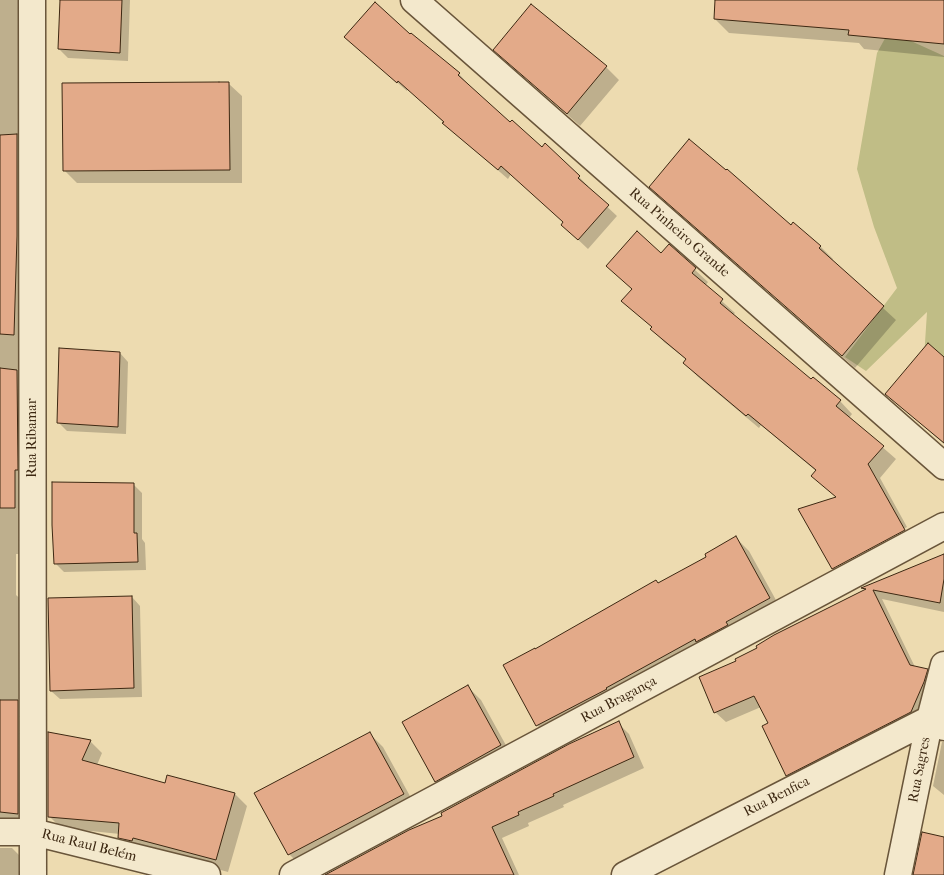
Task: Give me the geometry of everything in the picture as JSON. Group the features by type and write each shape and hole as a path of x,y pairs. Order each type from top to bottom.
{"street":[{"name":"Rua Ribamar","path":"32,0 33,875"},
{"name":"Rua Pinheiro Grande","path":"414,0 944,466"},
{"name":"Rua Bragança","path":"293,875 944,526"},
{"name":"Rua Sagres","path":"898,875 937,723 944,665"},
{"name":"Rua Benfica","path":"625,875 937,723"},
{"name":"Rua Raul Belém","path":"0,832 34,832 207,875"}],"shaded area":[{"path":"889,31 944,56 944,370 924,358 927,312 866,371 845,357 897,288 874,227 857,169 877,53"}],"building":[{"path":"60,0 122,0 120,53 58,49"},
{"path":"715,0 944,0 944,44 848,35 849,30 714,19"},
{"path":"375,2 410,34 460,73 458,75 510,122 512,120 542,147 545,143 580,176 578,178 609,205 578,240 561,225 563,222 501,166 498,170 442,123 444,122 398,81 397,83 344,37"},
{"path":"531,4 607,66 567,114 493,50"},
{"path":"229,82 230,170 63,171 62,83"},
{"path":"17,134 17,236 14,335 0,334 0,135"},
{"path":"689,139 727,169 791,225 793,222 884,306 842,356 649,187"},
{"path":"637,231 661,253 669,244 696,268 692,273 723,299 720,303 811,379 813,377 841,400 836,406 884,446 868,464 905,530 832,569 798,509 836,497 811,476 816,470 748,414 746,416 683,363 686,359 650,329 652,327 621,301 632,289 606,266"},
{"path":"928,343 944,357 944,443 885,394"},
{"path":"59,348 120,352 118,427 57,423"},
{"path":"0,368 17,370 18,470 15,470 15,508 0,508"},
{"path":"52,482 134,483 134,533 137,533 138,562 54,564"},
{"path":"736,536 770,598 726,622 728,625 696,642 695,639 607,689 536,726 503,665 535,649 656,580 658,583 706,557 705,554"},
{"path":"944,554 944,579 940,603 873,590 910,665 928,669 911,712 786,776 762,726 768,723 754,696 714,713 699,677 736,661 735,659 757,648 756,646 774,635 866,589 861,588"},
{"path":"132,596 134,688 50,691 48,598"},
{"path":"468,685 501,745 435,782 402,722"},
{"path":"0,700 18,700 18,814 0,812"},
{"path":"619,721 634,757 553,794 554,796 518,812 519,815 492,827 514,875 325,875 409,830 442,816 441,813 569,744"},
{"path":"48,732 91,740 82,760 165,783 167,775 235,793 216,860 133,838 132,841 118,838 119,823 48,817"},
{"path":"370,732 404,794 288,855 254,793"},
{"path":"922,832 944,837 944,875 913,875"}]}
